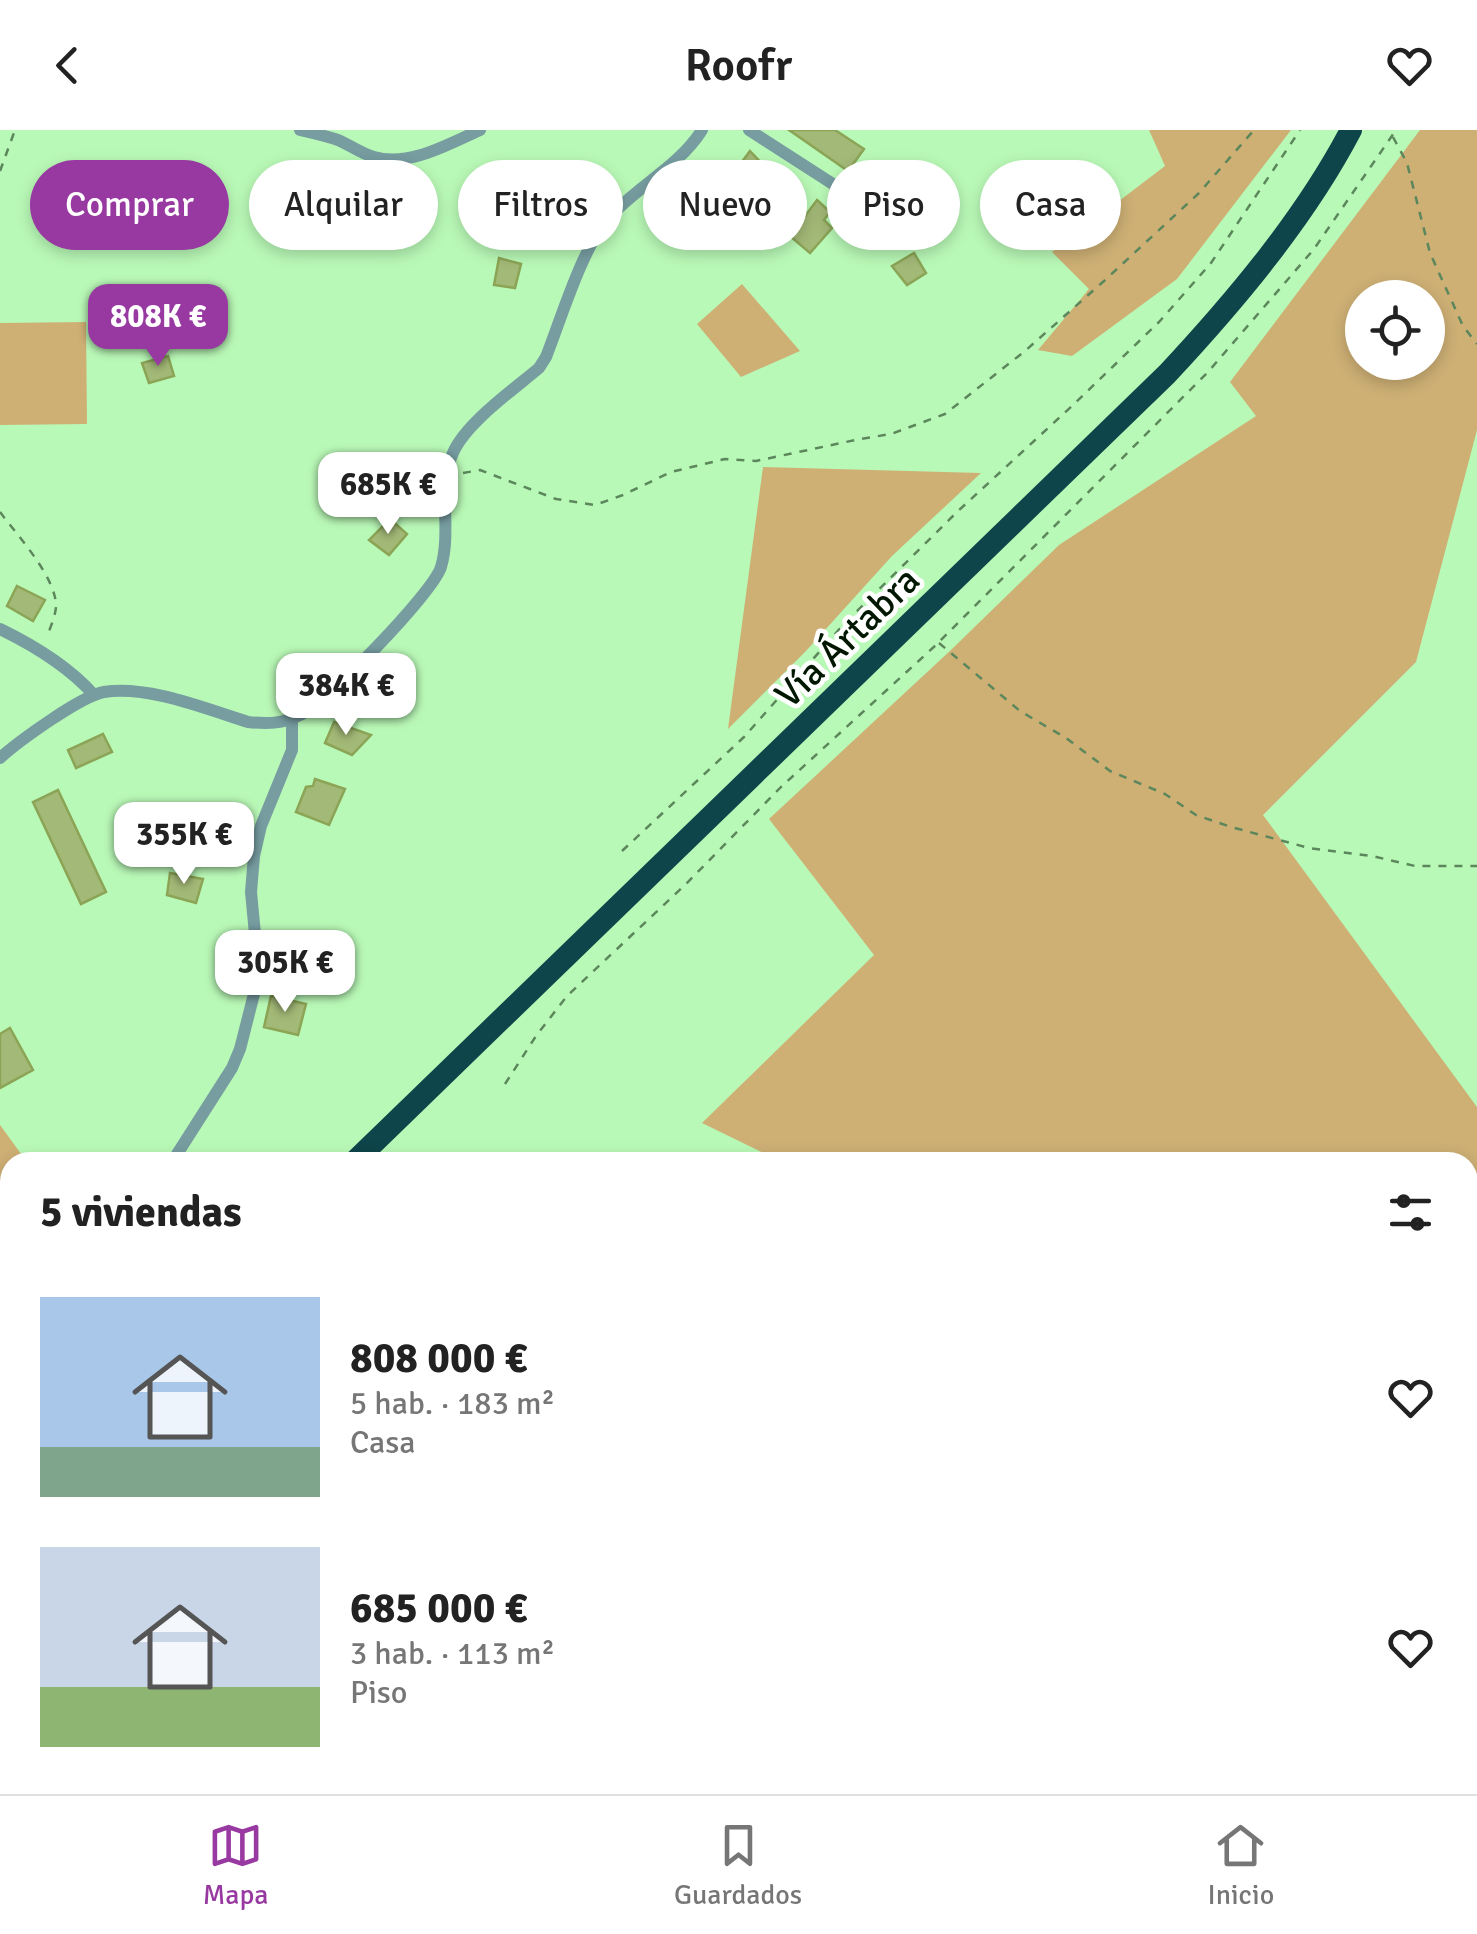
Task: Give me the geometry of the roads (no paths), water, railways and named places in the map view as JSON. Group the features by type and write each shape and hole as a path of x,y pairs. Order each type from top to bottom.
{"highway":[{"name":"Vía Ártabra","path":"364,1152 1167,374 1217,321 1262,262 1307,202 1351,130"}],"street":[{"path":"300,130 389,159 435,150 480,130"},
{"path":"0,758 32,733 94,695 106,692 140,692 248,722 278,723 292,719 322,700 434,582 446,543 447,477 452,455 465,432 539,368 589,247 604,224 628,198 681,158 702,130"},
{"path":"750,130 827,180"},
{"path":"0,629 41,653 94,695"},
{"path":"178,1152 240,1049 255,990 258,955 252,892 254,856 261,826 292,750 292,719"}]}
